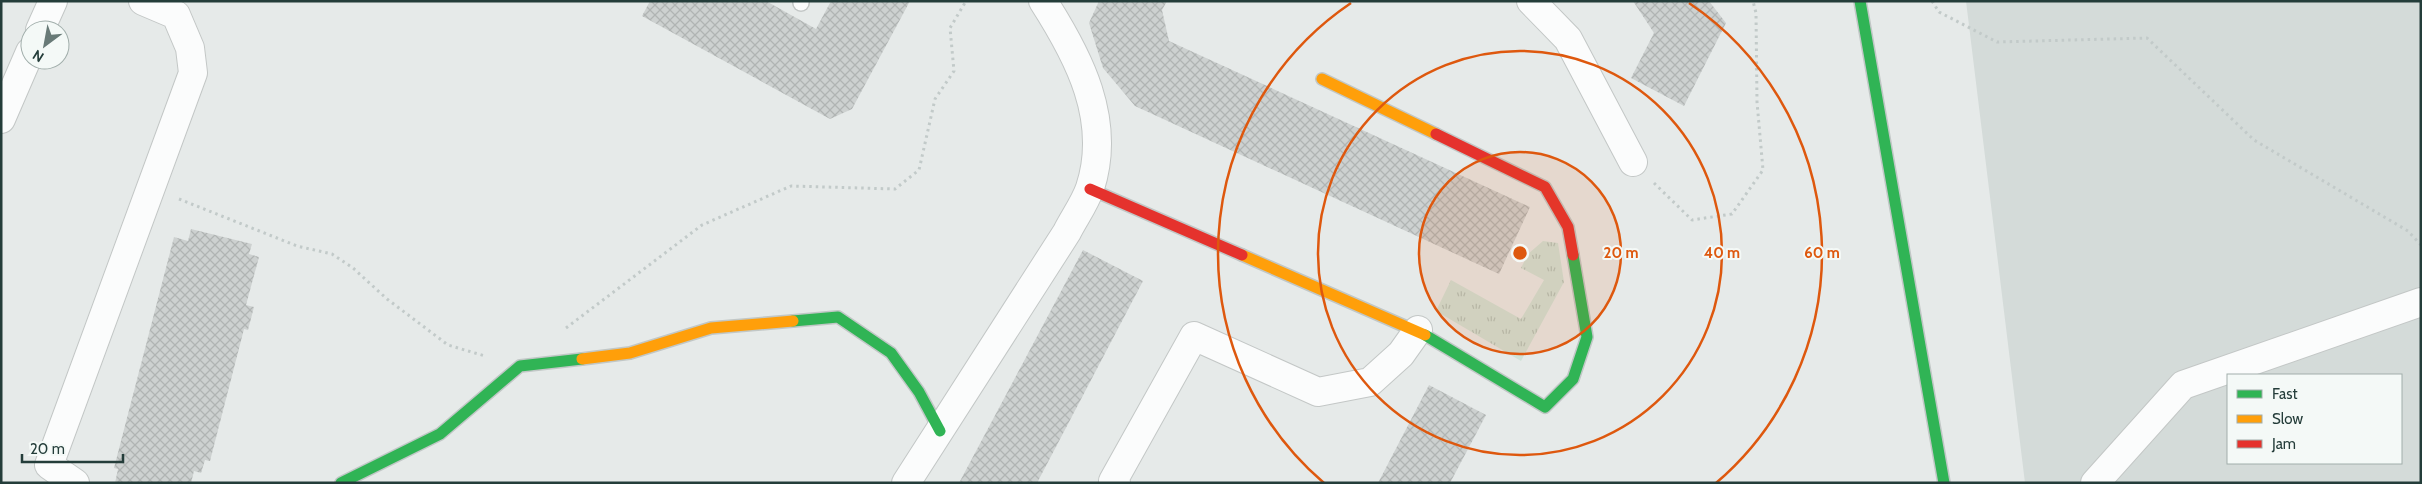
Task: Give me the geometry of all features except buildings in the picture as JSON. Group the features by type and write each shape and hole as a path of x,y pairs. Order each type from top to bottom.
{"street":[{"path":"44,20 53,1"},
{"path":"75,483 49,466 193,73 190,48 176,15 143,1"},
{"path":"906,483 1067,232 1090,189 1098,145 1088,84 1065,35 1044,1"},
{"path":"1530,1 1568,39 1633,162"},
{"path":"1860,1 1944,483"},
{"path":"1,64 20,53"},
{"path":"1,119 22,70"},
{"path":"1090,189 1418,330 1545,406 1573,379 1587,337 1568,227 1545,186 1322,79"},
{"path":"2095,483 2183,385 2421,302"},
{"path":"341,483 440,434 520,366 630,353 712,328 838,317 891,353 919,392 940,432"},
{"path":"1116,483 1113,481 1194,336 1318,392 1370,382 1401,354 1418,330"}],"path":[{"path":"562,332 702,224 791,186 895,189 913,175 918,170 935,99 954,71 950,28 966,1"},
{"path":"1633,162 1692,220 1732,214 1762,170 1757,102 1756,13 1753,1"},
{"path":"1932,1 1939,12 1996,42 2147,38 2254,140 2408,231 2421,245"},
{"path":"151,188 297,246 332,254 353,268 387,299 448,345 520,366"}],"shaded area":[{"path":"1966,1 2421,1 2421,483 2025,483"}],"green space":[{"path":"1543,241 1558,243 1564,282 1521,361 1436,311 1451,280 1521,319 1544,280 1521,268 1528,254"}],"traffic: fast":[{"path":"1860,1 1944,483"},
{"path":"1425,335 1545,407 1573,379 1587,337 1573,255"},
{"path":"793,321 838,317 891,353 919,392 940,431"},
{"path":"341,483 440,434 520,366 582,359"}],"traffic: slow":[{"path":"1322,79 1436,134"},
{"path":"1242,255 1425,335"},
{"path":"582,359 630,353 711,328 793,321"}],"traffic: jam":[{"path":"1436,134 1545,187 1568,227 1573,255"},
{"path":"1090,189 1242,255"}]}
